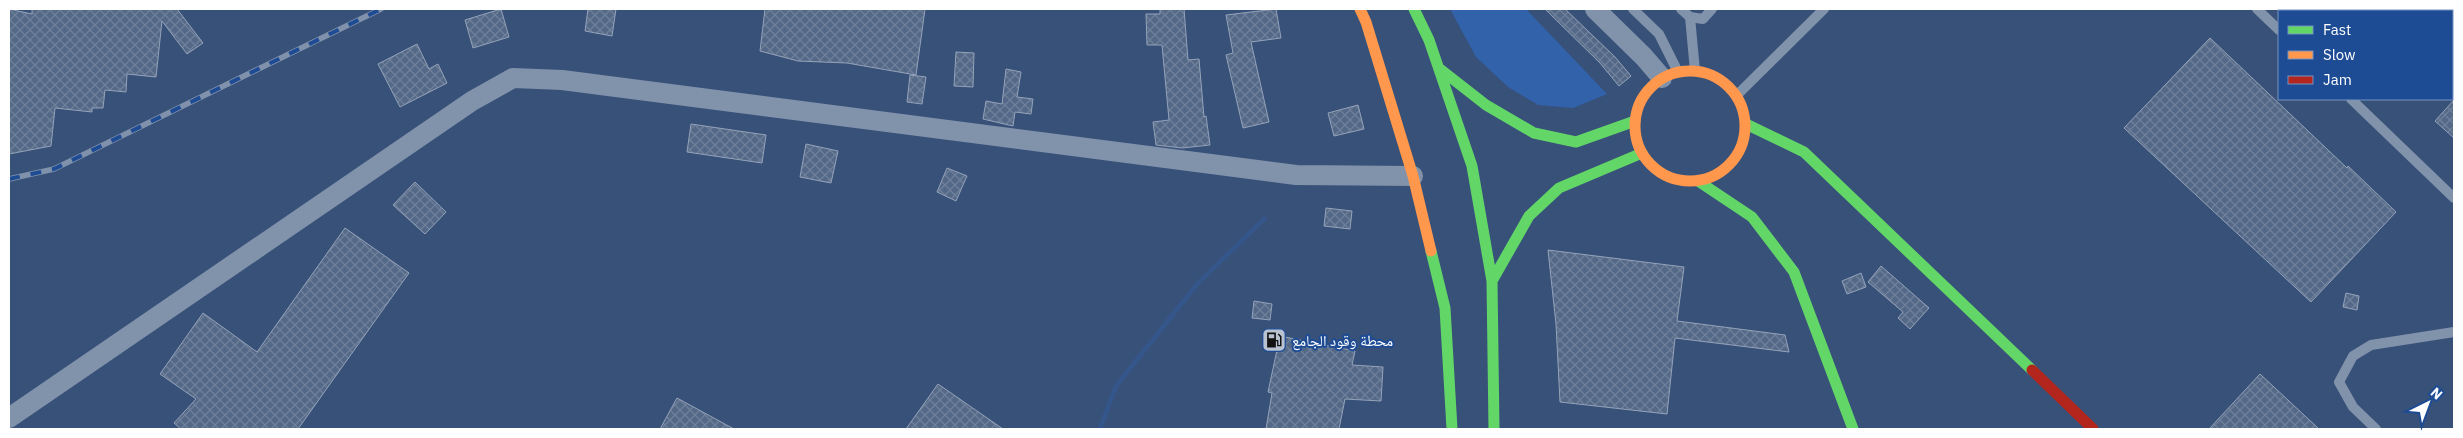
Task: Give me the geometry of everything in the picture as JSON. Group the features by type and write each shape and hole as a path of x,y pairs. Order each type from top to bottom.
{"main road":[{"path":"1360,9 1366,22 1413,176 1445,308 1452,429"},
{"path":"1414,9 1440,69 1472,166 1492,281 1494,429"},
{"path":"1440,69 1486,105 1534,133 1576,142 1635,121"},
{"path":"1694,70 1718,78 1737,95 1743,109 1746,124 1744,140 1738,155 1727,168 1714,176 1698,181 1681,181 1666,175 1652,166 1642,153 1636,138 1635,121 1639,104 1648,89 1670,75 1694,70"},
{"path":"1746,124 1804,152 2093,429"},
{"path":"1492,281 1529,216 1559,188 1642,153"},
{"path":"1698,181 1752,217 1794,272 1853,429"}],"street":[{"path":"1595,9 1644,57 1670,75"},
{"path":"9,418 472,101 513,78 562,80 1296,175 1413,176"}],"lane":[{"path":"1634,9 1659,34 1670,75"},
{"path":"1681,9 1690,17 1702,19 1712,9"},
{"path":"1737,95 1824,9"},
{"path":"2257,9 2278,29"},
{"path":"1690,17 1694,70"},
{"path":"2352,100 2454,198"},
{"path":"2376,429 2353,407 2339,382 2353,356 2370,345 2454,332"}],"shaded area":[{"path":"1450,9 1526,9 1607,94 1573,108 1538,105 1508,87 1476,57"}],"building":[{"path":"9,9 32,14 32,9 177,9 203,43 187,54 162,21 156,77 127,74 126,92 105,90 103,108 92,108 92,112 55,108 51,146 9,154"},
{"path":"501,9 509,37 473,48 465,20"},
{"path":"588,9 616,9 612,36 585,31"},
{"path":"765,9 925,9 916,75 847,63 798,61 760,51"},
{"path":"1160,9 1184,9 1188,60 1199,59 1204,117 1206,116 1210,145 1182,148 1156,145 1153,122 1169,120 1162,45 1147,45 1146,14 1160,14"},
{"path":"1276,9 1281,38 1251,42 1269,122 1243,128 1226,55 1233,53 1226,15"},
{"path":"1545,9 1565,9 1615,57 1631,76 1619,86 1600,63"},
{"path":"2210,38 2396,212 2311,302 2124,128"},
{"path":"417,44 429,69 438,64 447,83 400,107 378,64"},
{"path":"956,52 974,53 973,87 954,86"},
{"path":"1006,69 1021,72 1017,97 1033,99 1031,114 1015,112 1013,126 983,119 986,101 1002,104"},
{"path":"910,75 926,77 922,104 907,102"},
{"path":"2454,100 2454,138 2435,121"},
{"path":"1358,105 1364,129 1334,136 1328,113"},
{"path":"691,124 766,135 762,163 687,152"},
{"path":"806,144 838,151 831,183 800,177"},
{"path":"947,168 967,176 956,201 937,192"},
{"path":"415,182 446,212 425,234 393,205"},
{"path":"1326,208 1352,211 1350,229 1324,226"},
{"path":"345,228 409,273 298,429 181,429 174,423 196,399 160,374 203,313 257,352"},
{"path":"1548,250 1684,267 1677,321 1785,335 1789,352 1675,338 1667,414 1560,402 1556,324"},
{"path":"1881,266 1929,308 1910,329 1898,318 1903,312 1868,282"},
{"path":"1861,273 1866,287 1847,294 1842,281"},
{"path":"2346,293 2359,296 2357,310 2343,307"},
{"path":"1254,301 1272,304 1270,320 1252,318"},
{"path":"1280,336 1355,351 1352,365 1383,367 1381,401 1345,399 1339,429 1266,429 1272,393 1268,392"},
{"path":"2260,374 2319,429 2209,429"},
{"path":"938,384 1003,429 906,429"},
{"path":"677,398 734,429 660,429"}],"waterway":[{"path":"1100,429 1116,386 1197,284 1264,219"}],"railway":[{"path":"9,179 54,169 381,9"}],"traffic: fast":[{"path":"1414,9 1429,40 1472,166 1492,281 1494,429"},
{"path":"1440,69 1486,105 1534,133 1576,142 1635,121"},
{"path":"1746,124 1804,152 2032,370"},
{"path":"1492,281 1529,216 1559,188 1642,153"},
{"path":"1698,181 1752,217 1794,272 1853,429"},
{"path":"1431,251 1445,308 1452,429"}],"traffic: slow":[{"path":"1360,9 1366,22 1413,176 1431,251"},
{"path":"1690,71 1711,75 1729,87 1741,105 1745,126 1741,147 1729,165 1711,177 1690,181 1669,177 1651,165 1639,147 1635,126 1639,105 1651,87 1669,75 1690,71"}],"traffic: jam":[{"path":"2032,370 2093,429"}],"place":[{"name":"محطة وقود الجامع","path":"1274,340"}]}
